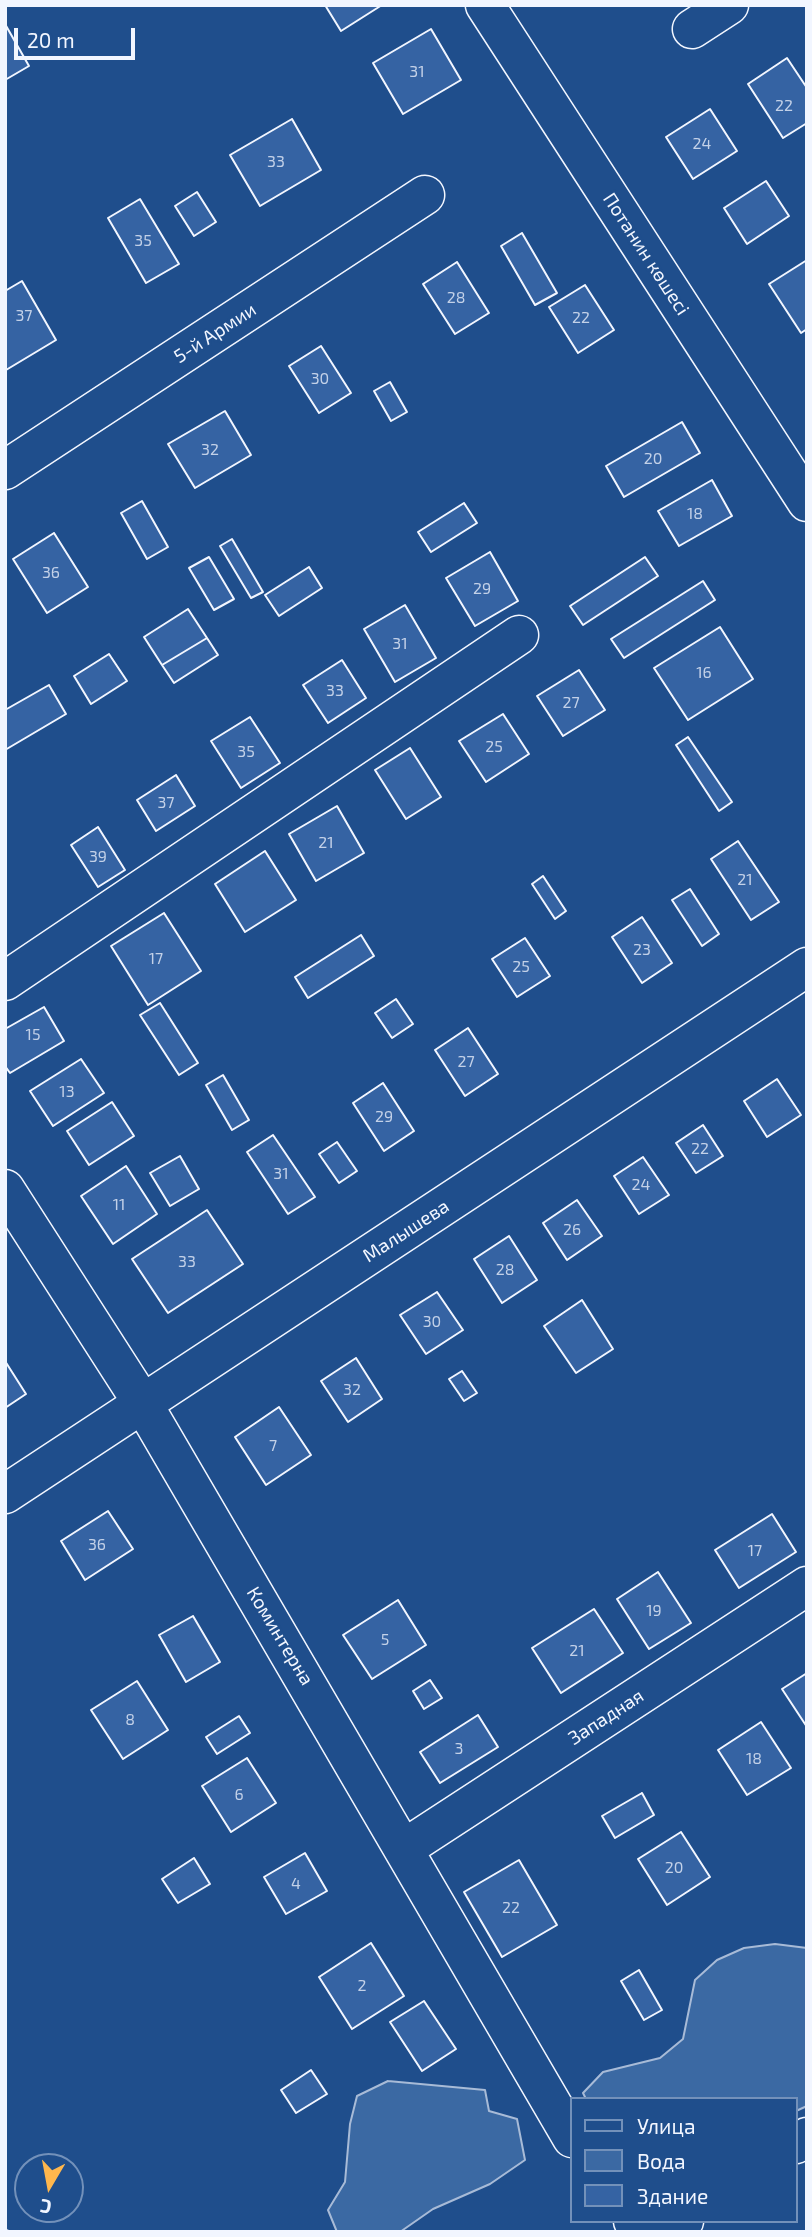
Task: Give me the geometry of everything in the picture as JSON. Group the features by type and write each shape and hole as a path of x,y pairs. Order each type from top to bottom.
{"street":[{"name":"Потанин көшесі","path":"485,5 807,502"},
{"path":"692,29 729,5"},
{"name":"5-й Армии","path":"5,470 425,195"},
{"path":"5,981 519,635"},
{"name":"Малышева","path":"5,1494 807,967"},
{"name":"Коминтерна","path":"5,1189 143,1404 570,2134"},
{"name":"Западная","path":"405,1848 807,1586"}],"water":[{"path":"775,1944 807,1948 807,2106 798,2110 798,2097 585,2097 583,2093 603,2072 660,2058 683,2039 695,1980 717,1960 744,1948"},
{"path":"388,2081 485,2090 489,2111 517,2119 525,2160 490,2184 433,2209 400,2232 337,2232 328,2210 345,2182 350,2124 357,2096"}],"building":[{"path":"325,5 382,5 341,31"},
{"path":"5,24 29,66 5,80"},
{"path":"431,29 461,80 403,114 373,63"},
{"path":"787,58 807,88 807,123 783,138 748,84"},
{"path":"710,109 737,151 693,179 666,137"},
{"path":"292,119 321,170 260,206 230,155"},
{"path":"766,181 789,216 747,244 724,208"},
{"path":"197,192 216,222 194,236 175,206"},
{"path":"140,199 179,264 146,283 108,218"},
{"path":"522,233 557,293 535,305 501,246"},
{"path":"807,260 807,329 801,333 769,284"},
{"path":"457,262 489,313 455,334 423,284"},
{"path":"22,281 56,340 6,370 5,291"},
{"path":"585,285 614,330 578,353 549,307"},
{"path":"321,346 351,393 319,413 289,366"},
{"path":"390,382 407,412 391,421 374,391"},
{"path":"225,411 251,455 195,488 168,444"},
{"path":"682,422 700,453 624,497 606,466"},
{"path":"712,480 732,516 679,546 658,511"},
{"path":"142,501 168,547 147,559 121,513"},
{"path":"464,503 477,523 431,552 418,532"},
{"path":"54,533 88,587 47,613 13,559"},
{"path":"232,539 263,592 251,598 220,546"},
{"path":"490,552 518,601 475,626 446,578"},
{"path":"209,557 234,599 214,610 189,568"},
{"path":"645,557 658,576 583,625 570,606"},
{"path":"309,567 322,588 279,616 265,595"},
{"path":"703,581 715,600 624,658 611,639"},
{"path":"405,605 436,658 395,682 364,629"},
{"path":"188,609 207,638 162,665 144,637"},
{"path":"720,627 753,679 688,720 654,668"},
{"path":"207,638 218,655 174,683 162,665"},
{"path":"109,654 127,681 91,704 74,676"},
{"path":"342,660 366,698 328,723 303,685"},
{"path":"579,670 605,710 563,736 537,696"},
{"path":"49,685 66,714 5,750 5,710"},
{"path":"503,714 529,754 486,782 459,741"},
{"path":"250,717 280,763 241,788 211,741"},
{"path":"688,737 732,802 719,811 676,745"},
{"path":"410,748 441,797 406,819 375,770"},
{"path":"176,775 195,806 156,831 137,800"},
{"path":"337,806 364,853 316,881 289,834"},
{"path":"98,827 125,870 98,887 71,845"},
{"path":"738,841 779,902 751,920 711,859"},
{"path":"265,851 296,900 245,932 215,884"},
{"path":"543,876 566,911 555,919 532,884"},
{"path":"690,889 719,934 702,946 672,900"},
{"path":"164,913 201,971 148,1005 111,946"},
{"path":"642,917 672,963 642,983 612,937"},
{"path":"361,935 374,956 308,998 295,977"},
{"path":"525,938 550,976 517,997 492,959"},
{"path":"396,999 413,1024 392,1038 375,1013"},
{"path":"160,1003 198,1063 179,1075 140,1015"},
{"path":"44,1007 64,1041 10,1073 5,1066 5,1029"},
{"path":"468,1028 498,1074 465,1096 435,1050"},
{"path":"81,1059 104,1093 53,1126 30,1091"},
{"path":"223,1075 249,1120 232,1130 206,1085"},
{"path":"777,1079 801,1115 767,1137 744,1101"},
{"path":"383,1083 414,1131 384,1151 353,1103"},
{"path":"112,1102 134,1136 89,1165 67,1131"},
{"path":"703,1125 723,1156 696,1173 676,1143"},
{"path":"273,1135 315,1197 288,1214 247,1152"},
{"path":"337,1142 357,1171 339,1183 319,1154"},
{"path":"180,1156 199,1189 170,1206 150,1173"},
{"path":"643,1157 669,1195 639,1214 614,1176"},
{"path":"126,1166 157,1214 113,1244 81,1196"},
{"path":"577,1200 602,1236 567,1260 543,1223"},
{"path":"207,1210 243,1264 168,1313 132,1259"},
{"path":"509,1236 537,1280 502,1303 474,1259"},
{"path":"437,1292 463,1330 426,1354 400,1315"},
{"path":"582,1300 613,1349 576,1373 544,1326"},
{"path":"356,1358 382,1399 348,1422 321,1381"},
{"path":"5,1361 26,1394 5,1408"},
{"path":"462,1371 477,1393 464,1401 449,1379"},
{"path":"279,1407 311,1455 266,1485 235,1437"},
{"path":"108,1511 133,1549 85,1580 61,1541"},
{"path":"772,1514 796,1552 739,1588 715,1550"},
{"path":"658,1572 691,1623 649,1649 617,1599"},
{"path":"398,1600 426,1645 372,1679 343,1635"},
{"path":"594,1609 623,1653 561,1693 532,1648"},
{"path":"193,1616 220,1662 186,1682 159,1635"},
{"path":"807,1673 807,1727 782,1689"},
{"path":"430,1680 442,1698 424,1709 413,1691"},
{"path":"137,1681 168,1730 123,1759 91,1710"},
{"path":"478,1715 498,1747 440,1783 420,1752"},
{"path":"239,1716 250,1733 217,1754 206,1737"},
{"path":"761,1722 791,1768 747,1795 718,1750"},
{"path":"247,1758 276,1803 231,1832 202,1786"},
{"path":"642,1793 654,1815 615,1838 602,1816"},
{"path":"681,1832 710,1877 667,1905 638,1859"},
{"path":"305,1853 327,1891 286,1914 264,1877"},
{"path":"194,1858 210,1884 178,1903 162,1879"},
{"path":"519,1860 557,1925 502,1957 464,1892"},
{"path":"371,1943 404,1996 352,2029 319,1977"},
{"path":"639,1970 662,2010 644,2020 621,1981"},
{"path":"424,2001 456,2049 422,2071 390,2022"},
{"path":"311,2070 327,2094 296,2113 281,2090"}]}
